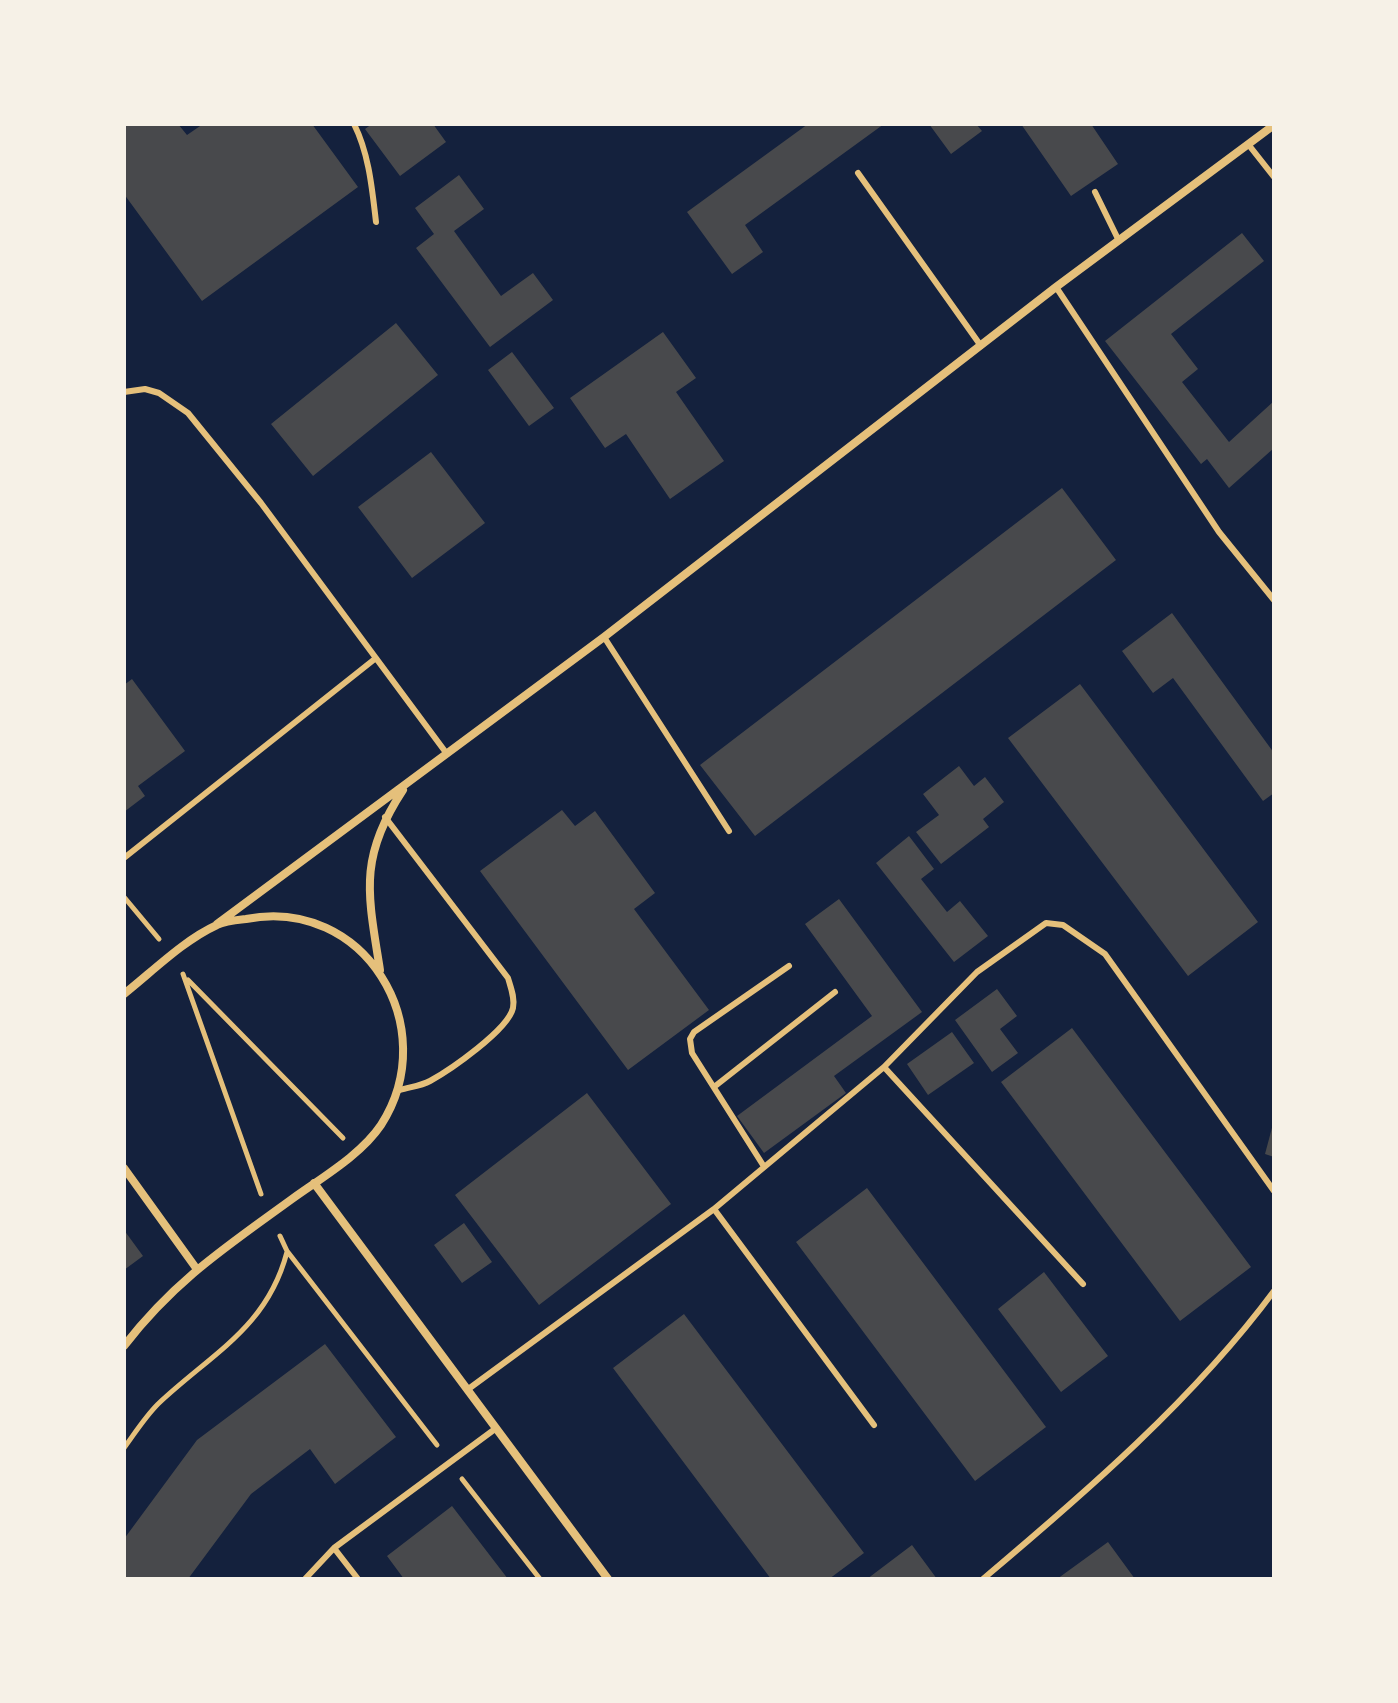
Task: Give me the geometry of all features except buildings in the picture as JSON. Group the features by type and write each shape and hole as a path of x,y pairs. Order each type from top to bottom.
{"street":[{"path":"124,994 604,637 1056,287 1274,125"},
{"path":"124,1346 170,1291 196,1268 355,1151 379,1128 400,1090 404,1050 399,1015 380,970 368,873 385,817 408,782"},
{"path":"217,924 261,916 300,916 333,928 380,970"},
{"path":"124,1168 196,1268"},
{"path":"314,1183 608,1579"}],"lane":[{"path":"354,124 362,139 372,182 376,222"},
{"path":"1248,144 1274,177"},
{"path":"858,173 981,346"},
{"path":"1095,192 1119,241"},
{"path":"1056,287 1219,532 1274,600"},
{"path":"124,392 145,389 159,393 188,413 261,503 447,754"},
{"path":"604,637 729,831"},
{"path":"124,858 376,658"},
{"path":"385,817 508,978 513,994 513,1008 507,1021 451,1068 427,1083 400,1090"},
{"path":"466,1391 714,1209 884,1067 977,972 1046,923 1063,925 1105,954 1274,1191"},
{"path":"763,1165 692,1053 690,1039 694,1032 789,966"},
{"path":"714,1087 835,992"},
{"path":"884,1067 1083,1284"},
{"path":"714,1209 874,1425"},
{"path":"983,1579 1106,1473 1178,1401 1274,1291"},
{"path":"305,1579 334,1548 495,1429"},
{"path":"334,1548 358,1579"}],"path":[{"path":"124,897 173,956 184,976 269,1216 287,1251 540,1579"},
{"path":"184,976 355,1151"},
{"path":"124,1448 156,1407 243,1330 269,1302 287,1251"}]}
